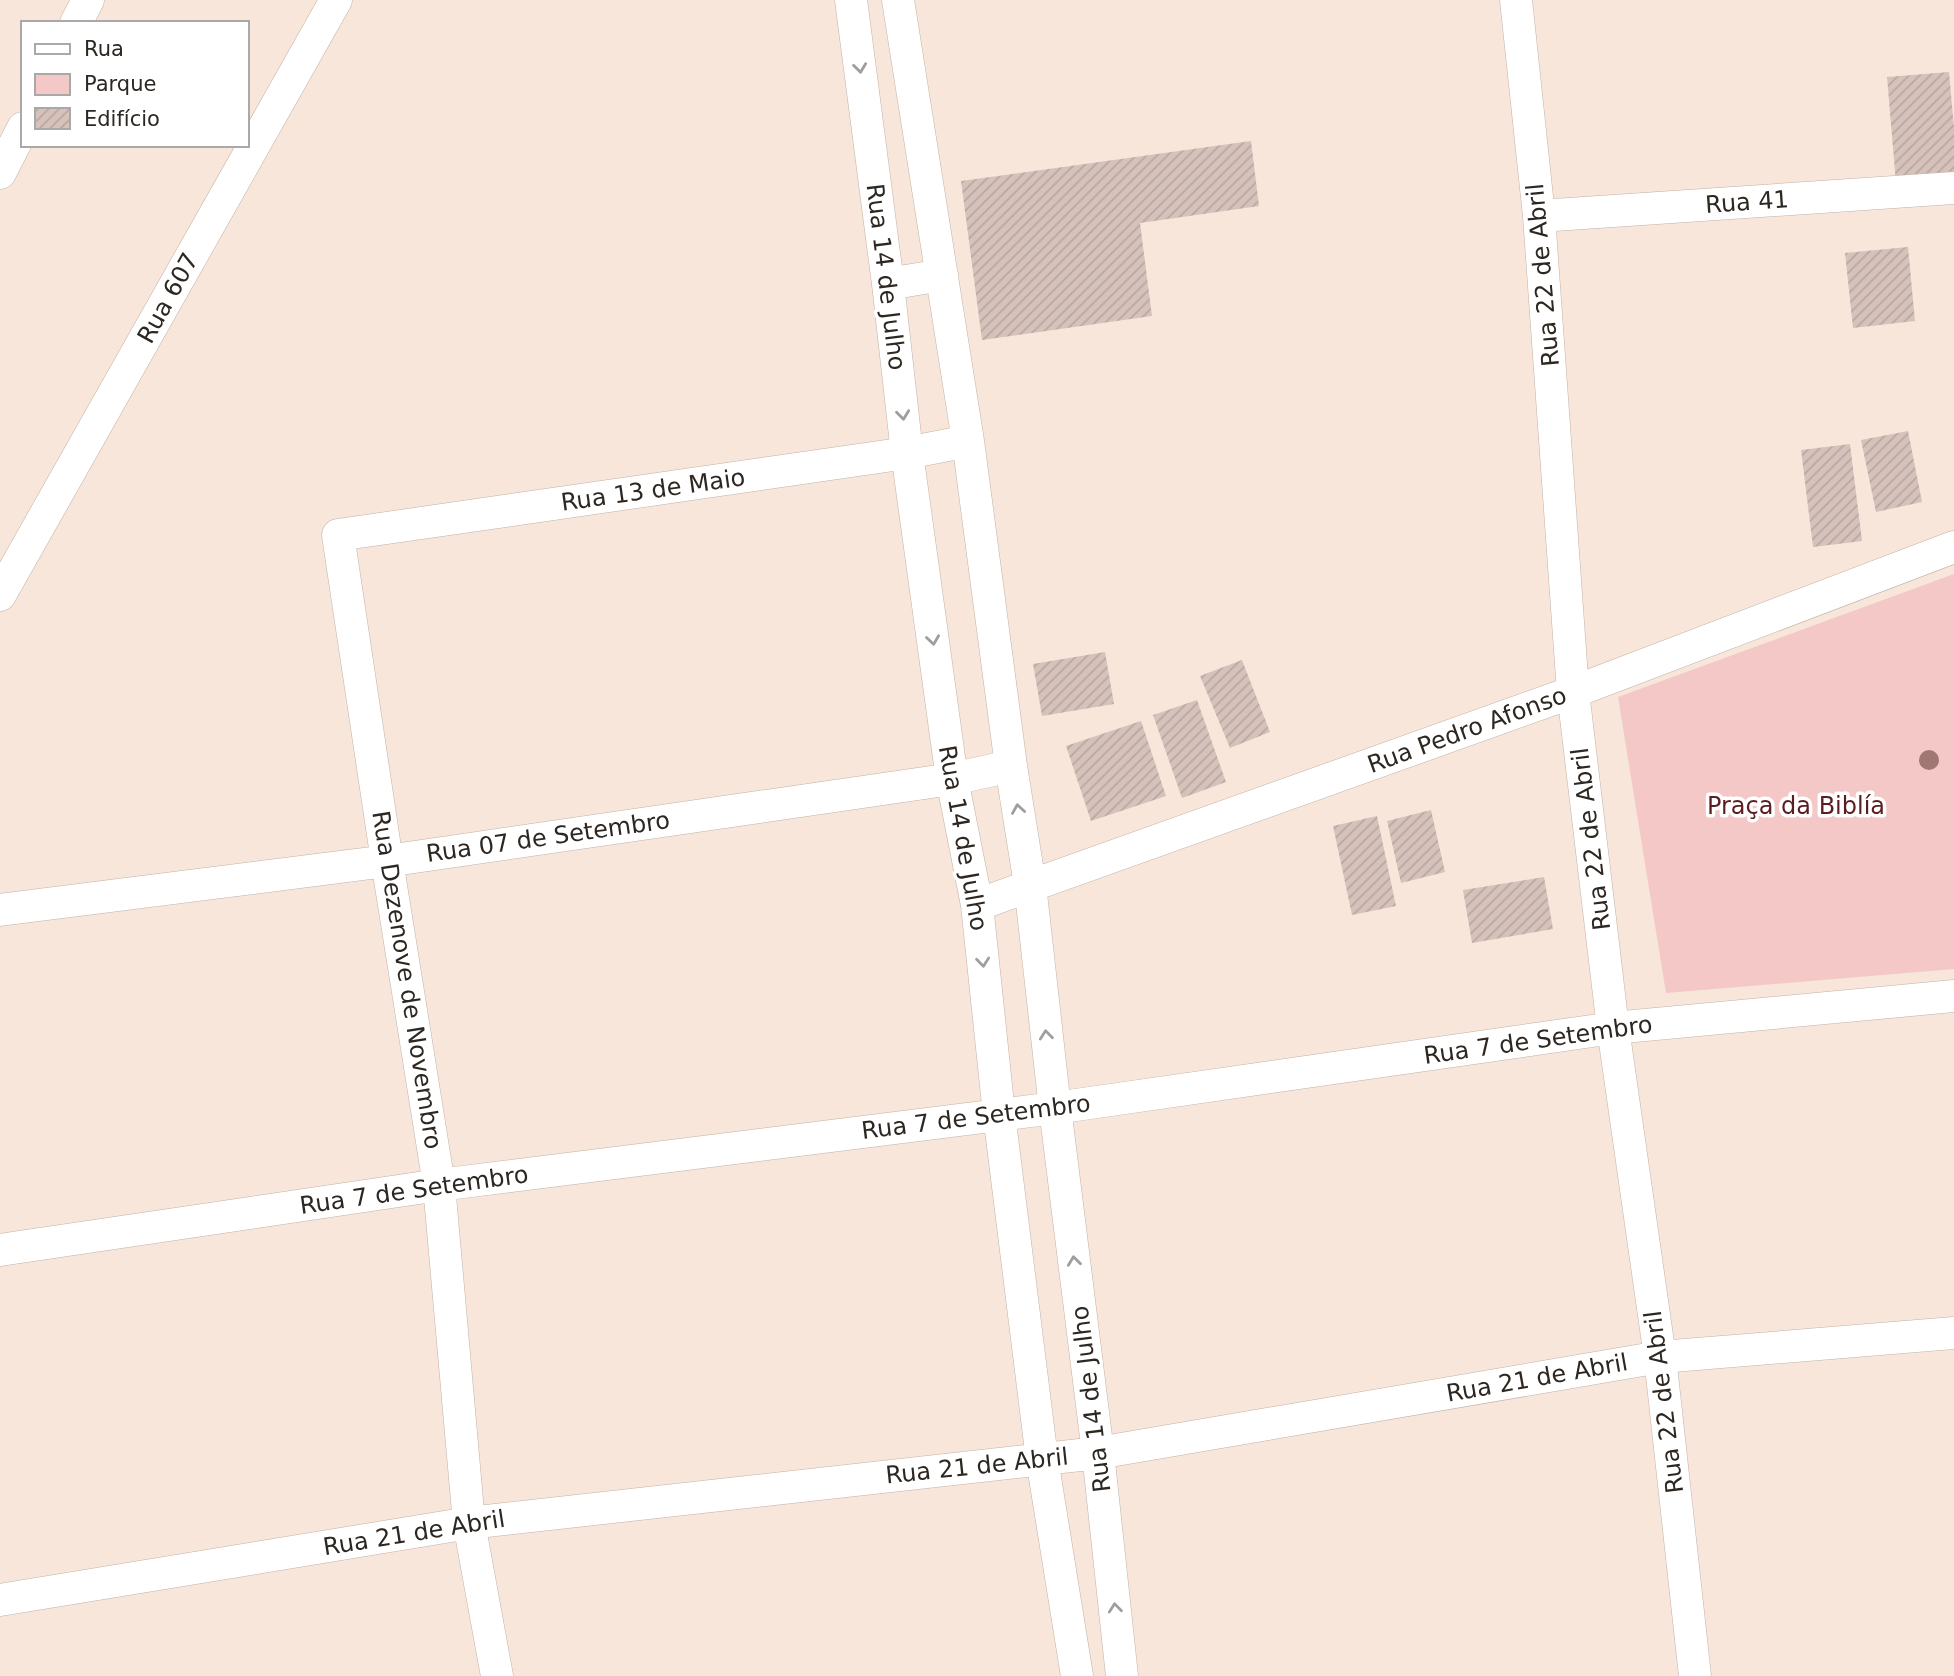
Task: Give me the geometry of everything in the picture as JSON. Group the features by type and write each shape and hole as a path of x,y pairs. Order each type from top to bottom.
{"street":[{"path":"77,21 88,0"},
{"name":"Rua 607","path":"0,595 336,0"},
{"name":"Rua 14 de Julho","path":"851,0 907,453 952,779 977,905 999,1114 1042,1459 1077,1676"},
{"name":"Rua 14 de Julho","path":"898,0 968,441 1011,766 1030,885 1122,1676"},
{"name":"Rua 22 de Abril","path":"1516,0 1539,216 1573,692 1613,1028 1660,1357 1695,1676"},
{"path":"0,173 21,132"},
{"name":"Rua 41","path":"1539,216 1954,188"},
{"path":"888,285 942,275"},
{"name":"Rua 13 de Maio","path":"338,535 907,453 968,441"},
{"name":"Rua Dezenove de Novembro","path":"338,535 439,1185 469,1522 497,1676"},
{"name":"Rua Pedro Afonso","path":"977,905 1573,692 1954,547"},
{"name":"Rua 07 de Setembro","path":"0,909 387,861 952,779 1011,766"},
{"name":"Rua 7 de Setembro","path":"0,1250 439,1185 1055,1108 1613,1028 1954,996"},
{"name":"Rua 21 de Abril","path":"0,1600 469,1522 1098,1453 1660,1357 1954,1334"}],"green space":[{"name":"Praça da Biblía","path":"1954,574 1954,969 1666,993 1618,697"}],"building":[{"path":"1949,72 1954,128 1954,177 1896,183 1887,77"},
{"path":"1251,141 1259,206 1140,223 1152,316 982,340 961,181"},
{"path":"1908,247 1915,321 1853,328 1845,253"},
{"path":"1908,431 1922,502 1876,512 1861,440"},
{"path":"1850,444 1862,541 1813,547 1801,450"},
{"path":"1105,652 1114,704 1042,716 1033,664"},
{"path":"1242,660 1270,732 1230,748 1200,676"},
{"path":"1197,700 1226,782 1182,798 1153,715"},
{"path":"1141,721 1166,796 1091,821 1066,746"},
{"path":"1431,810 1445,872 1401,883 1387,821"},
{"path":"1377,816 1396,906 1352,915 1333,826"},
{"path":"1544,877 1553,929 1472,943 1463,890"}]}
